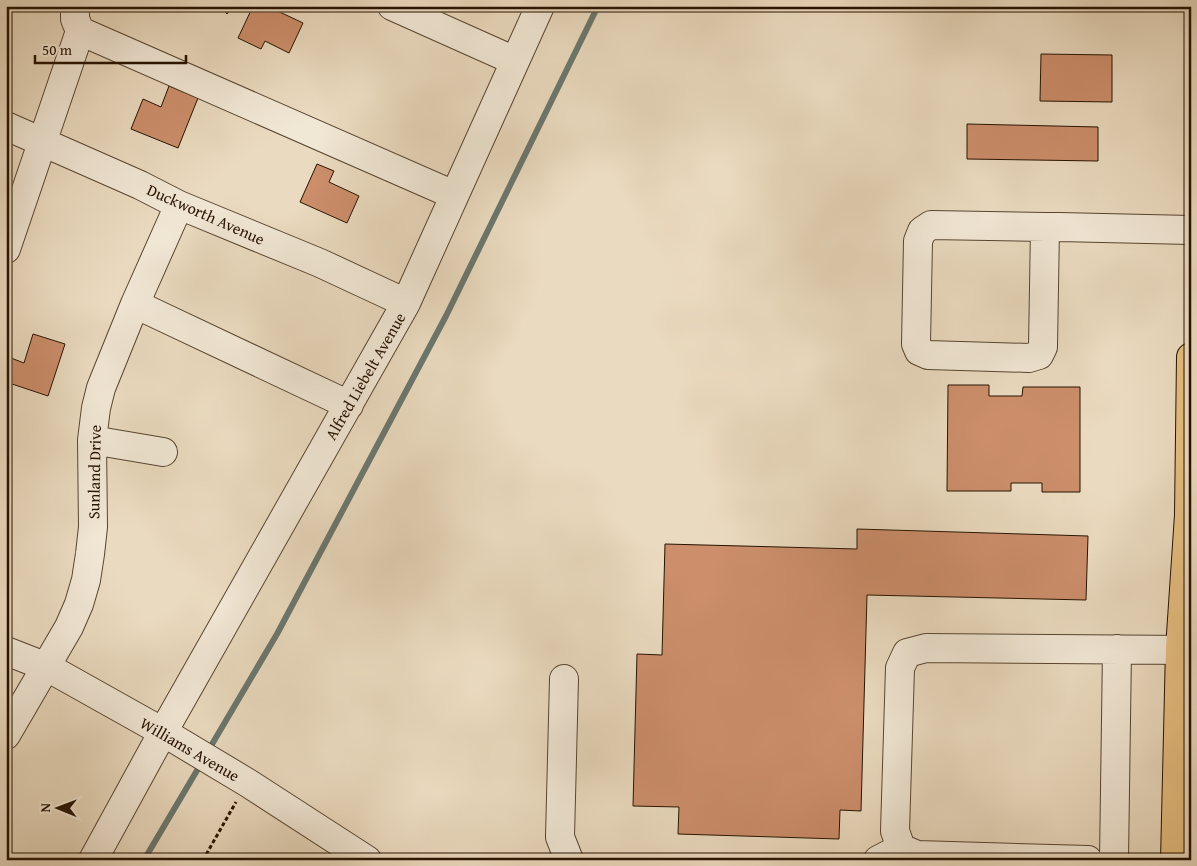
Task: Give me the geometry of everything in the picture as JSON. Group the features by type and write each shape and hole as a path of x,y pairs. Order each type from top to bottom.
{"main road":[{"path":"1175,860 1184,780 1190,515 1191,359"}],"street":[{"name":"Alfred Liebelt Avenue","path":"93,860 163,732 406,303 540,6"},
{"path":"395,7 515,61"},
{"path":"6,249 43,142 78,18 454,194"},
{"name":"Duckworth Avenue","path":"6,126 140,185 179,205 320,263 406,303"},
{"name":"Sunland Drive","path":"6,735 47,667 69,627 79,604 86,580 90,554 92,527 92,440 96,408 101,388 135,304 179,205"},
{"path":"1045,227 1043,347 1039,355 1029,358 928,355 919,351 916,344 918,241 922,231 931,225 1045,227 1191,230"},
{"path":"135,304 349,405"},
{"path":"92,440 163,452"},
{"path":"1088,860 889,854 896,831 900,668 907,653 926,648 1186,649"},
{"path":"1114,860 1117,649"},
{"name":"Williams Avenue","path":"6,651 47,667 163,732 248,783 366,859"},
{"path":"564,679 560,837 569,860"}],"path":[{"path":"203,860 248,783"}],"building":[{"path":"220,6 234,6 227,14"},
{"path":"253,6 267,6 303,23 289,53 265,41 261,49 238,38"},
{"path":"1041,54 1112,55 1112,102 1040,101"},
{"path":"169,86 198,98 178,148 131,129 143,99 161,107"},
{"path":"967,124 1098,127 1098,161 967,159"},
{"path":"317,164 334,171 329,182 359,196 347,223 300,202"},
{"path":"33,334 65,344 48,396 6,382 6,373 11,358 24,363"},
{"path":"948,385 989,385 989,396 1022,396 1023,387 1080,387 1080,492 1042,492 1042,483 1011,483 1011,491 947,491"},
{"path":"857,529 1088,536 1086,600 867,595 861,811 840,810 839,839 678,834 679,807 633,806 637,654 662,655 665,544 857,549"}],"waterway":[{"path":"208,751 277,634 446,316 598,6"},
{"path":"144,860 202,762"}]}
